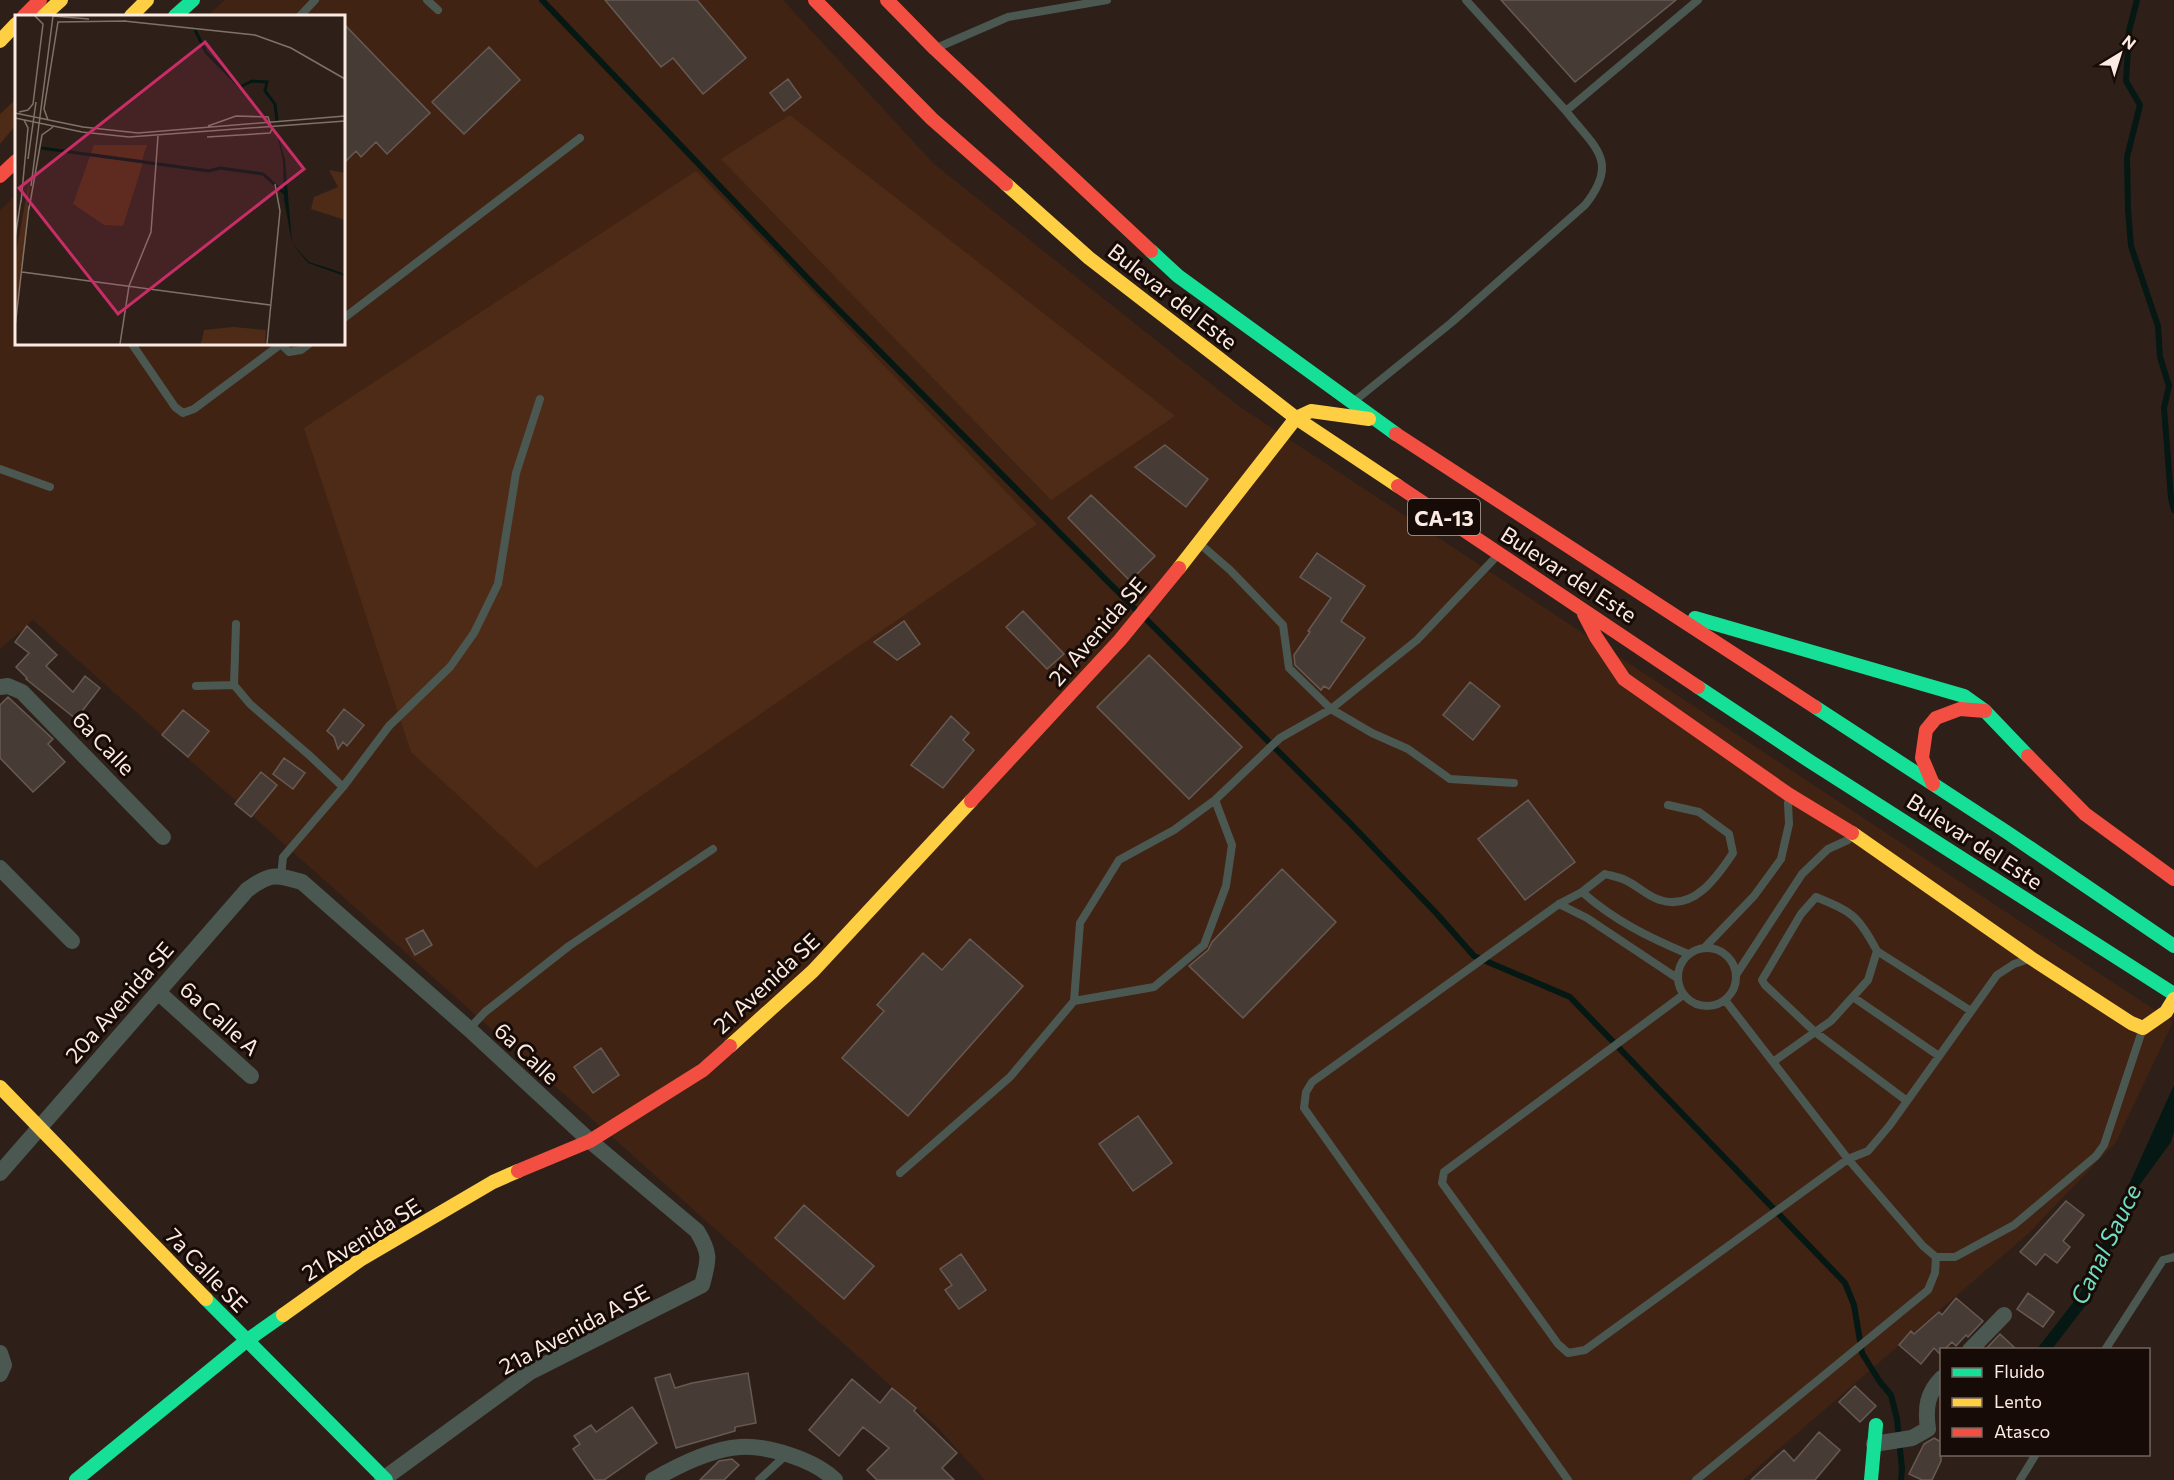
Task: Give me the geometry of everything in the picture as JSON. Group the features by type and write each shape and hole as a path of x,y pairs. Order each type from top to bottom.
{"main road":[{"path":"25,15 40,0"},
{"path":"44,15 61,0"},
{"path":"132,15 147,0"},
{"path":"176,15 193,0"},
{"name":"Bulevar del Este","path":"814,0 933,119 1081,250 1296,418 1821,768 2174,994"},
{"name":"Bulevar del Este","path":"887,0 935,49 1178,276 1352,404 1933,784 2174,946"},
{"path":"0,40 15,25"},
{"path":"0,57 15,42"},
{"path":"0,163 15,145"},
{"path":"0,176 15,163"},
{"path":"1296,418 1311,411 1373,419"},
{"name":"21 Avenida SE","path":"76,1480 246,1341 360,1260 493,1182 590,1141 703,1070 813,971 1120,640 1200,543 1296,418"},
{"path":"1581,608 1596,637 1624,679 1788,794 1857,836 2031,958 2131,1023 2144,1028 2166,1012 2174,999"},
{"path":"1663,608 1964,696 1985,711 2085,814 2174,879"},
{"path":"1733,708 1790,735 1939,827"},
{"path":"1933,784 1922,758 1926,730 1936,718 1960,709 1985,711"},
{"path":"1974,831 1987,820"},
{"path":"1857,836 1880,836"},
{"path":"2066,939 2081,934"},
{"name":"7a Calle SE","path":"0,1087 246,1341 384,1479"},
{"path":"1871,1480 1881,1443 1876,1425"}],"street":[{"name":"6a Calle","path":"4,687 22,692 164,837"},
{"path":"0,868 72,941"},
{"name":"6a Calle","path":"281,876 302,882 469,1029 590,1141 697,1231 707,1248 708,1264 702,1285"},
{"name":"20a Avenida SE","path":"0,1173 247,890 264,878 281,876"},
{"name":"6a Calle A","path":"158,992 251,1076"},
{"name":"21a Avenida A SE","path":"384,1479 530,1372 702,1285"},
{"path":"1972,1348 2004,1315"},
{"path":"0,1353 4,1365 0,1374"},
{"path":"1881,1443 1912,1438 1928,1429 1926,1412 1928,1400 1933,1386 1940,1379"},
{"path":"652,1480 675,1467 727,1449 742,1447 788,1453 825,1470 835,1480"}],"lane":[{"path":"301,15 315,0"},
{"path":"427,0 438,10"},
{"path":"935,49 1008,17 1107,0"},
{"path":"1352,404 1460,316 1585,205 1598,189 1603,174 1601,156 1566,111 1466,0"},
{"path":"1566,111 1698,0"},
{"path":"345,317 580,138"},
{"path":"133,345 175,406 183,413 194,409 280,345"},
{"path":"282,345 290,351 301,350 308,345"},
{"path":"281,876 283,857 343,787 389,726 450,667 474,633 498,584 516,473 540,399"},
{"path":"0,469 50,487"},
{"path":"1200,543 1230,570 1283,626 1289,668 1331,709 1372,733 1408,749 1450,779 1514,783"},
{"path":"900,1173 1010,1077 1074,1001 1080,923 1119,860 1174,830 1215,800 1280,738 1331,709 1417,640 1499,554"},
{"path":"236,624 234,685 250,704 343,787"},
{"path":"196,686 234,685"},
{"path":"1788,794 1789,824 1781,859 1754,896 1705,947 1688,954 1682,960 1677,978 1683,995 1690,1002 1708,1006 1725,1000 1731,993 1736,975 1802,874 1828,849 1857,836"},
{"path":"1074,1001 1154,987 1204,945 1226,886 1232,845 1215,800"},
{"path":"1568,1480 1304,1108 1306,1092 1312,1082 1559,904 1582,892 1605,874 1625,879 1659,900 1679,902 1697,895 1715,879 1733,853 1729,834 1699,812 1668,805"},
{"path":"469,1029 485,1012 569,946 713,849"},
{"path":"1582,892 1641,934 1688,954"},
{"path":"1907,1101 1815,1032 1762,980 1801,914 1815,897 1847,910 1865,928 1877,951 1971,1011"},
{"path":"1559,904 1587,918 1677,978"},
{"path":"1705,947 1723,952 1734,966 1736,975"},
{"path":"1773,1062 1831,1021 1868,980 1877,951"},
{"path":"1683,995 1444,1172 1442,1183 1558,1344 1568,1353 1585,1350 1848,1159 1868,1151 1907,1101 1997,975 2014,964 2031,958"},
{"path":"1853,997 1939,1056"},
{"path":"1725,1000 1848,1159 1923,1246 1936,1257 1955,1257 2014,1226 2096,1156 2104,1145 2144,1028"},
{"path":"1696,1480 1928,1290 1935,1273 1936,1257"},
{"path":"2105,1348 2163,1260 2174,1257"},
{"path":"759,1480 788,1453"},
{"path":"2020,1480 2035,1456"}],"shaded area":[{"path":"225,0 783,0 934,164 1240,407 2173,1022 2116,1142 2029,1233 1743,1480 985,1480 937,1427 33,620 0,649 0,210 15,196 15,345 345,345 345,15 208,15"},
{"path":"15,100 15,126 0,144 0,114"},
{"path":"790,115 1175,416 1051,500 721,159"},
{"path":"696,171 1037,524 536,868 411,752 304,428"}],"water":[{"path":"2174,1085 2174,1131 2171,1142 2136,1190 2086,1305 2053,1348 2038,1348 2079,1295"}],"building":[{"path":"605,0 697,0 746,58 703,94 673,58 661,67"},
{"path":"1501,0 1676,0 1575,82"},
{"path":"345,25 430,113 387,154 376,142 361,157 356,151 345,162"},
{"path":"489,47 520,80 464,134 432,102"},
{"path":"788,79 801,97 784,111 770,93"},
{"path":"1165,445 1208,479 1186,507 1135,467"},
{"path":"1091,495 1155,556 1130,581 1068,518"},
{"path":"1317,553 1365,586 1341,621 1365,638 1329,689 1324,686 1321,690 1295,665 1294,655 1331,598 1300,577"},
{"path":"1023,611 1064,654 1047,669 1006,627"},
{"path":"904,621 920,644 897,660 874,642"},
{"path":"27,626 57,655 46,666 73,692 85,676 100,688 76,719 26,679 16,667 29,653 15,642"},
{"path":"1149,655 1242,747 1189,799 1097,707"},
{"path":"1470,682 1500,706 1473,740 1443,715"},
{"path":"8,697 53,739 48,744 65,762 33,792 0,758 0,705"},
{"path":"344,709 364,725 347,746 343,742 338,749 334,737 327,731"},
{"path":"183,710 209,731 188,757 162,735"},
{"path":"951,716 969,733 963,740 974,750 943,788 911,765"},
{"path":"284,758 305,773 293,789 273,774"},
{"path":"261,772 277,785 251,817 235,804"},
{"path":"1528,800 1575,862 1525,900 1478,839"},
{"path":"1282,869 1336,922 1243,1018 1189,966 1208,950 1212,942"},
{"path":"423,930 432,945 415,955 406,939"},
{"path":"970,939 1023,986 908,1116 842,1058 884,1011 877,1005 923,953 942,970"},
{"path":"601,1048 619,1075 593,1093 574,1067"},
{"path":"1138,1116 1172,1163 1133,1191 1099,1144"},
{"path":"2066,1201 2084,1215 2063,1241 2070,1247 2057,1263 2045,1254 2036,1265 2020,1252"},
{"path":"804,1205 874,1266 844,1299 775,1238"},
{"path":"961,1254 986,1290 959,1309 945,1290 952,1285 940,1269"},
{"path":"2028,1293 2054,1312 2043,1327 2017,1309"},
{"path":"1956,1298 1983,1321 1956,1346 1952,1342 1946,1348 1940,1348 1940,1354 1934,1348 1921,1364 1899,1345 1911,1331 1914,1334 1939,1312 1942,1315"},
{"path":"2000,1334 2015,1348 1987,1348"},
{"path":"748,1373 756,1423 735,1427 735,1431 676,1448 655,1378 670,1374 675,1388"},
{"path":"852,1379 880,1403 892,1388 916,1408 914,1411 957,1453 942,1468 954,1480 877,1480 867,1470 889,1448 863,1427 839,1456 809,1430"},
{"path":"1855,1386 1876,1406 1860,1422 1839,1402"},
{"path":"632,1407 657,1443 604,1480 595,1480 573,1449 580,1444 574,1436 591,1425 596,1432"},
{"path":"1819,1432 1840,1450 1815,1480 1751,1480 1784,1450 1794,1461"},
{"path":"1934,1438 1940,1441 1941,1461 1932,1480 1922,1480 1909,1474 1924,1444"},
{"path":"732,1459 739,1465 724,1480 700,1480 719,1461"}],"waterway":[{"path":"542,0 815,286 1138,612"},
{"name":"Canal Sauce","path":"2137,0 2129,31 2126,81 2140,105 2127,157 2128,210 2131,246 2158,326 2160,357 2169,386 2164,408 2171,498 2174,510"},
{"path":"1146,619 1350,823 1474,956 1570,997 1845,1283 1854,1305 1862,1353 1891,1395 1897,1419 1901,1480"}],"traffic: fast":[{"path":"176,15 193,0"},
{"path":"1151,251 1178,276 1396,434"},
{"path":"1695,618 1964,696 1985,711 2028,756"},
{"path":"1698,687 2174,994"},
{"path":"1815,707 2008,833 2174,946"},
{"path":"206,1299 386,1480"},
{"path":"76,1480 246,1341 283,1315"},
{"path":"1871,1480 1876,1425"}],"traffic: slow":[{"path":"44,15 61,0"},
{"path":"132,15 147,0"},
{"path":"0,41 15,25"},
{"path":"1006,184 1089,258 1296,418 1398,486"},
{"path":"1179,568 1296,418 1311,411 1369,419"},
{"path":"730,1046 813,971 971,801"},
{"path":"1852,833 2031,958 2131,1023 2143,1028 2166,1012 2174,999"},
{"path":"0,1087 206,1299"},
{"path":"283,1315 360,1260 493,1182 518,1171"}],"traffic: jam":[{"path":"25,15 40,0"},
{"path":"815,0 932,119 1006,184"},
{"path":"887,0 935,49 1151,251"},
{"path":"0,176 15,162"},
{"path":"1396,434 1815,707"},
{"path":"1398,486 1698,687"},
{"path":"971,801 1120,640 1179,568"},
{"path":"1584,614 1596,637 1624,679 1788,794 1852,833"},
{"path":"1933,784 1922,758 1926,730 1936,718 1960,709 1985,711"},
{"path":"2028,756 2085,814 2174,879"},
{"path":"518,1171 590,1141 703,1070 730,1046"}]}
